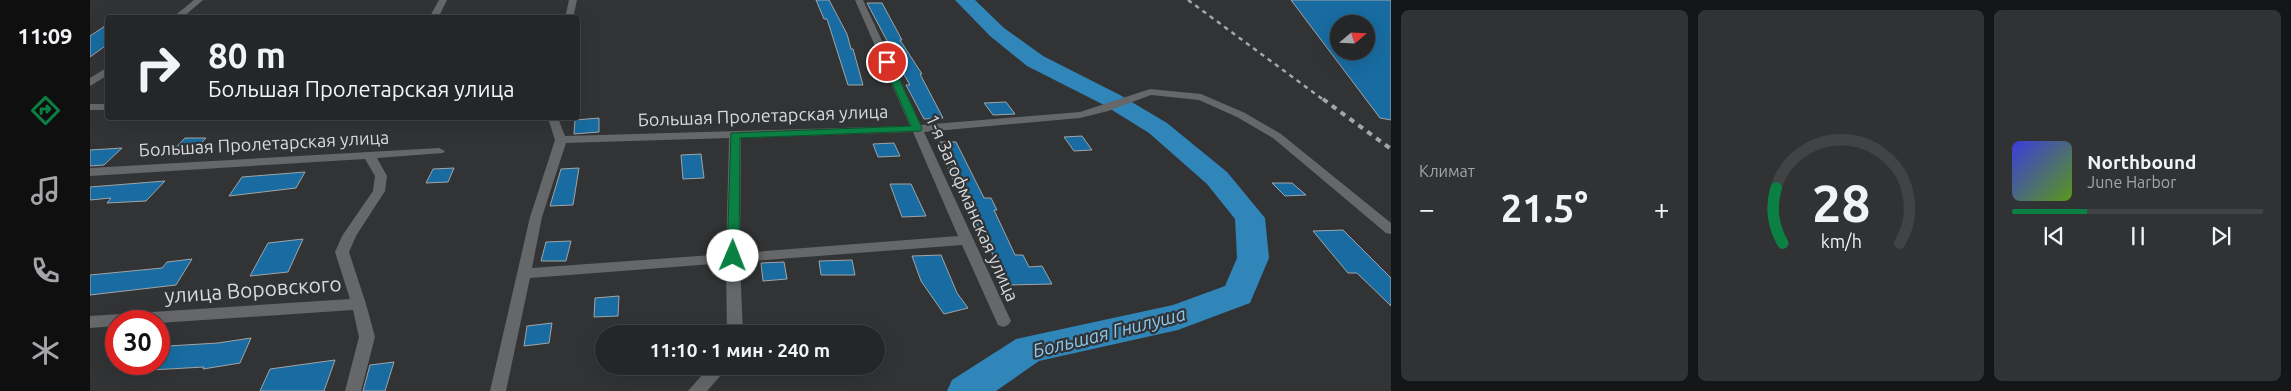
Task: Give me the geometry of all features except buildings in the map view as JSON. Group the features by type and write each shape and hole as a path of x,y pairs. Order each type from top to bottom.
{"street":[{"path":"180,15 199,0"},
{"path":"435,15 444,0"},
{"path":"570,15 573,0"},
{"name":"1-я Загофманская улица","path":"859,0 1003,321"},
{"path":"90,83 105,72"},
{"name":"Большая Пролетарская улица","path":"562,140 917,128 1080,115 1150,92 1201,96 1241,115 1276,136 1391,230"},
{"path":"90,107 105,107"},
{"path":"498,391 536,217 562,140 554,120"},
{"path":"735,135 733,256 735,325"},
{"name":"Большая Пролетарская улица","path":"90,172 439,151"},
{"path":"353,391 367,337 359,304 342,252 349,236 379,192 381,176 369,154"},
{"path":"523,274 733,256 967,240"},
{"name":"улица Воровского","path":"90,322 359,304"},
{"path":"696,391 712,375"}],"waterway":[{"name":"Большая Гнилуша","path":"964,0 997,32 1035,61 1112,100 1158,128 1217,178 1250,218 1253,258 1238,294 1178,317 1029,349 966,391"}],"railway":[{"path":"1188,0 1325,101"},
{"path":"1323,99 1391,149"}],"route":[{"path":"733,256 735,135 917,128 887,62"}]}
